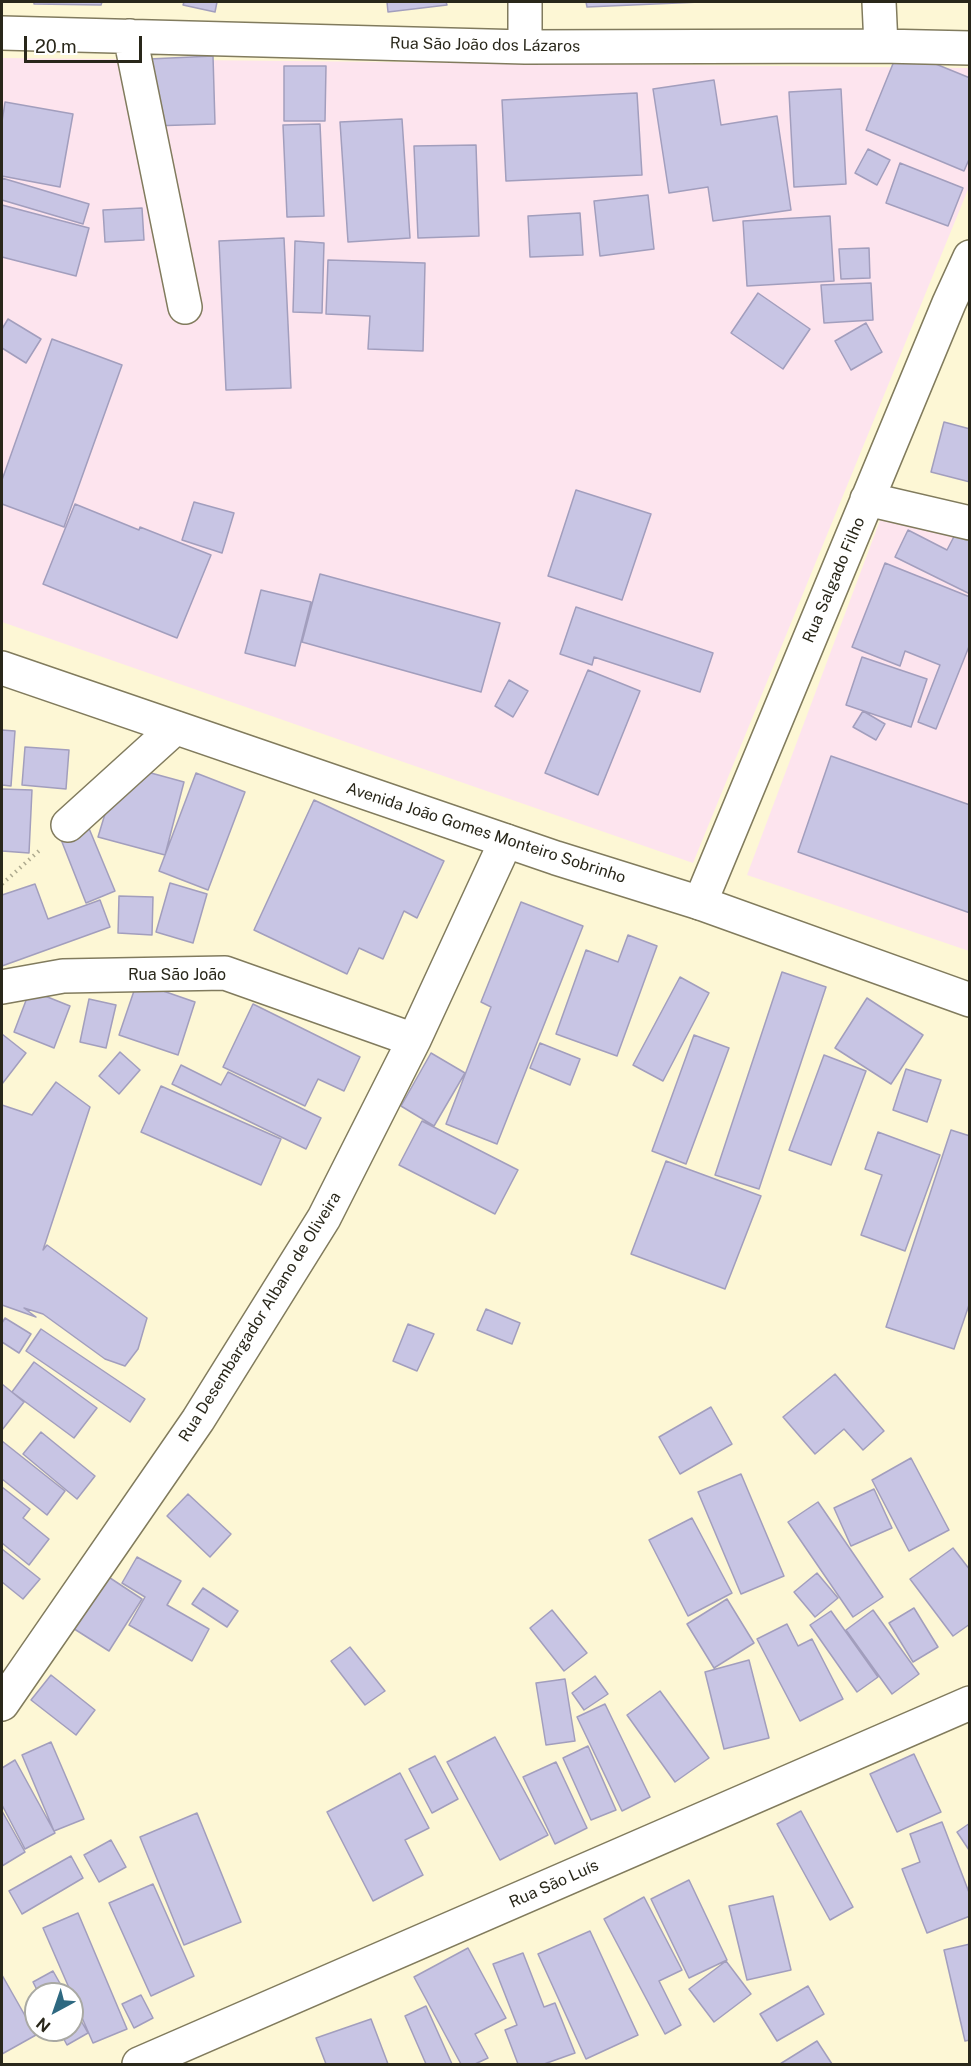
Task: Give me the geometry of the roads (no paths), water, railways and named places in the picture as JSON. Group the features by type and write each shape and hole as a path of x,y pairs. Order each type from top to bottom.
{"street":[{"path":"525,2 525,46"},
{"path":"879,2 881,46"},
{"name":"Rua São João dos Lázaros","path":"2,33 525,46 969,48"},
{"path":"130,36 185,307"},
{"name":"Rua Salgado Filho","path":"700,903 969,257"},
{"path":"867,499 969,523"},
{"name":"Avenida João Gomes Monteiro Sobrinho","path":"2,668 506,841 700,903 969,1000"},
{"path":"68,825 175,728"},
{"name":"Rua Desembargador Albano de Oliveira","path":"2,1704 198,1420 324,1218 414,1040 506,841"},
{"name":"Rua São João","path":"2,987 63,976 225,973 414,1040"},
{"name":"Rua São Luís","path":"139,2064 969,1703"}]}
